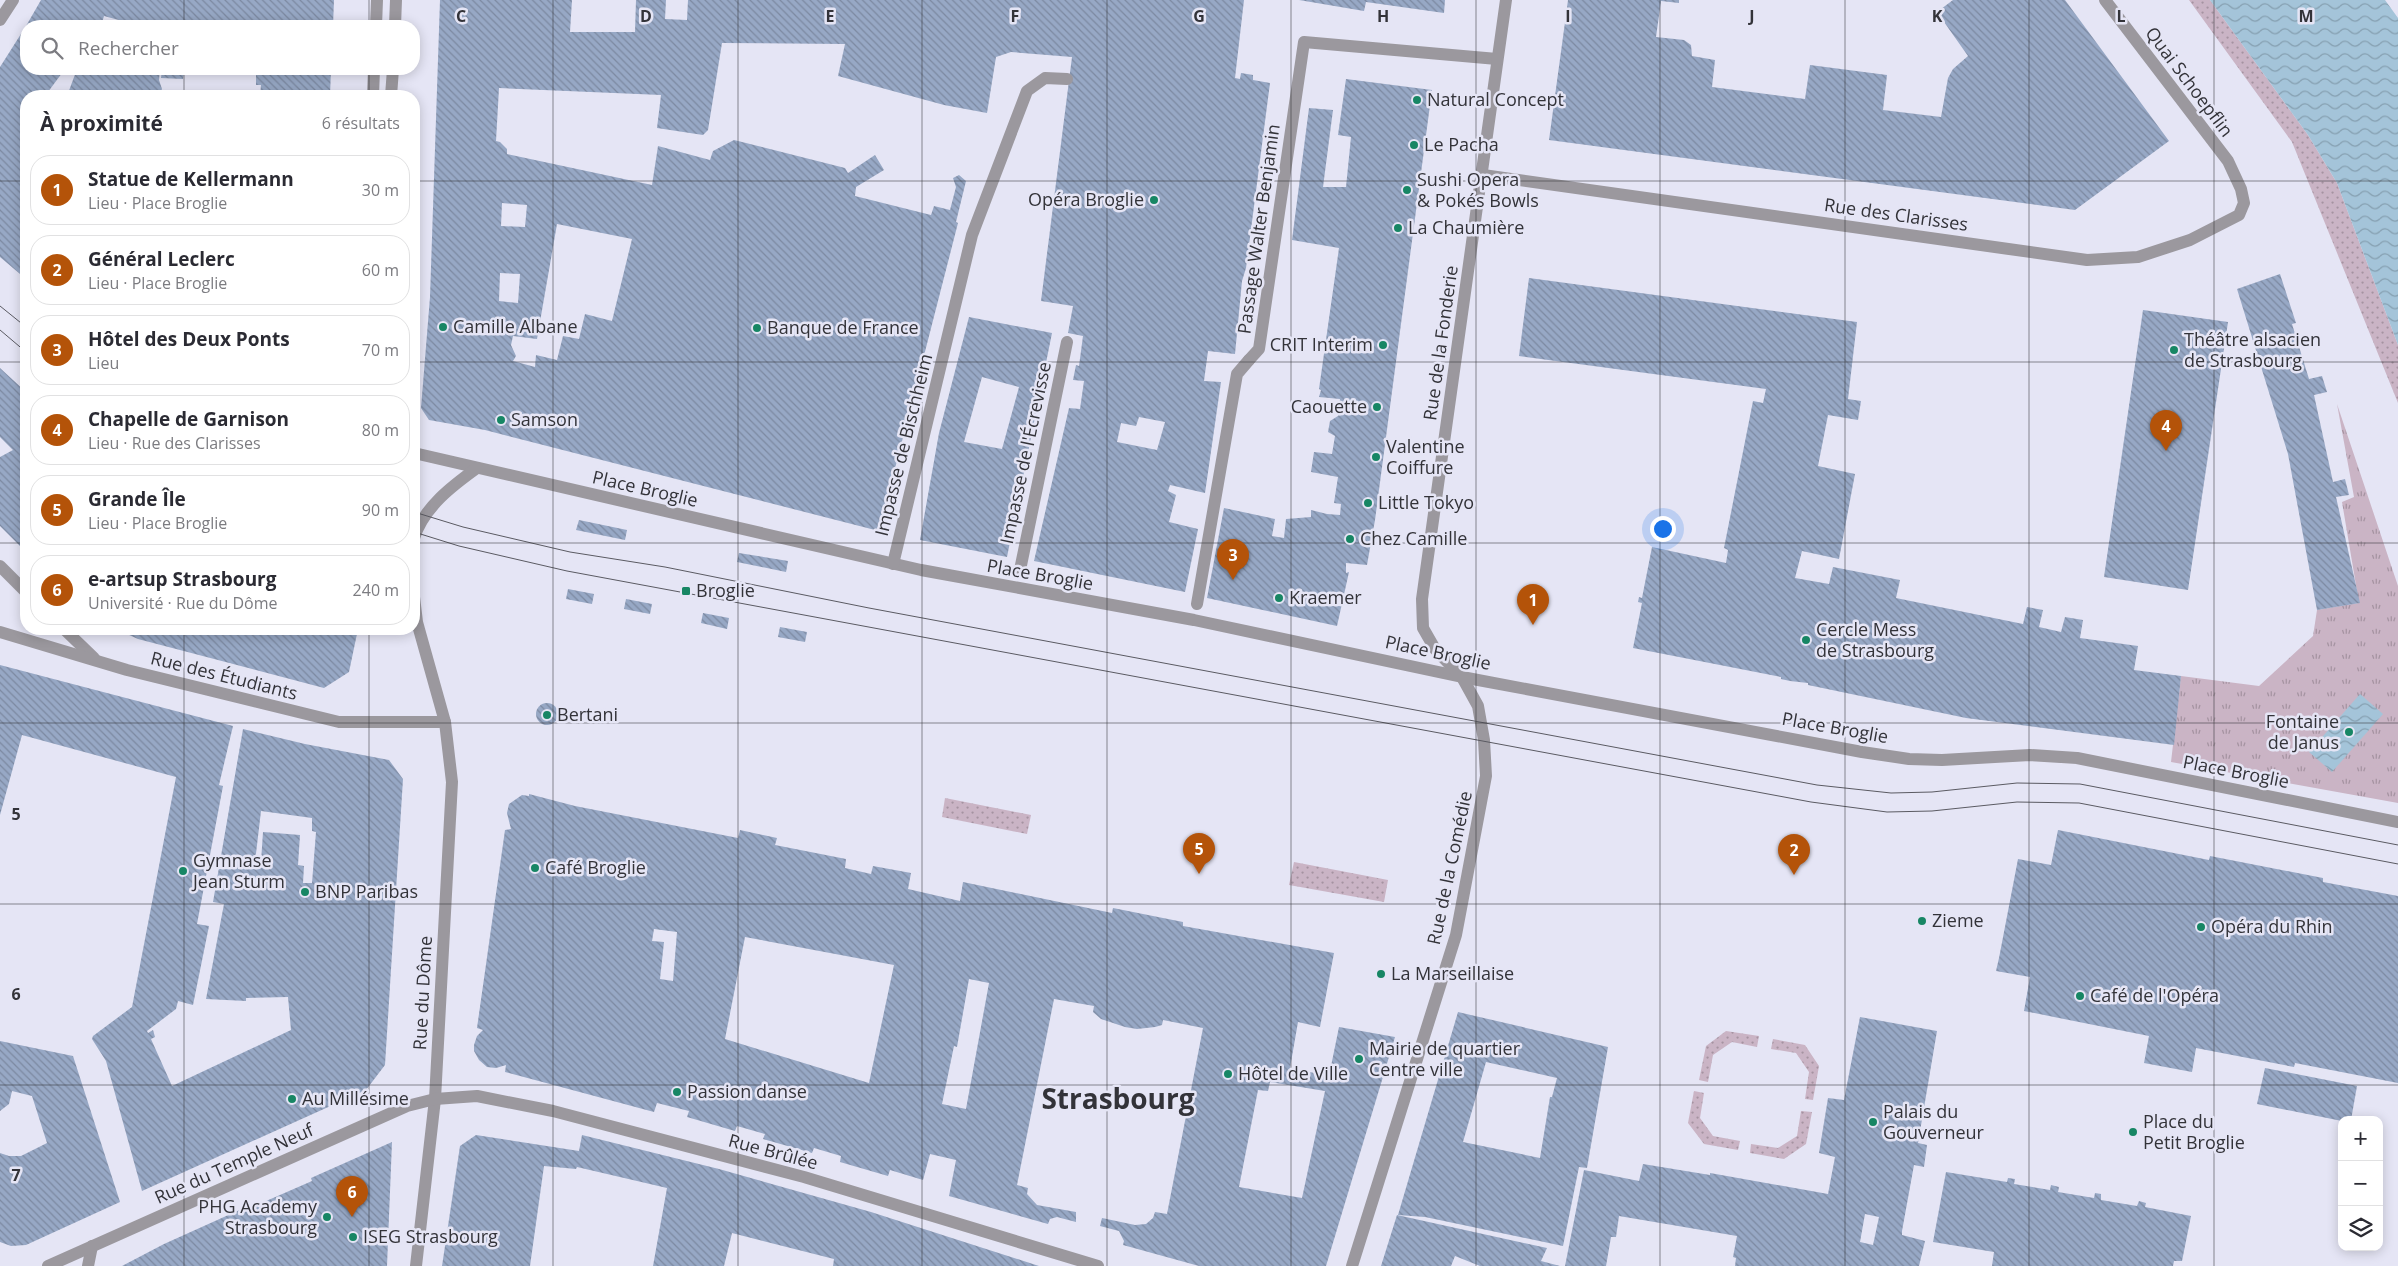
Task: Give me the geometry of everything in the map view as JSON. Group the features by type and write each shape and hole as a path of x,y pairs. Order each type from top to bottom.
{"street":[{"path":"0,20 13,0"},
{"path":"376,0 376,20"},
{"path":"395,20 396,0"},
{"name":"Rue de la Fonderie","path":"1462,677 1435,650 1423,628 1422,599 1506,0"},
{"name":"Quai Schoepflin","path":"2105,0 2228,161"},
{"name":"Passage Walter Benjamin","path":"1196,604 1237,374 1259,349 1304,42 1497,59"},
{"path":"373,90 374,75"},
{"path":"392,90 393,75"},
{"name":"Impasse de Bischheim","path":"893,564 972,235 1027,91 1046,78 1067,79"},
{"name":"Rue des Clarisses","path":"1483,174 2087,260 2113,260 2138,257 2190,240 2239,215 2244,203 2241,189 2228,161"},
{"name":"Impasse de l'Écrevisse","path":"1020,570 1067,342"},
{"name":"Place Broglie","path":"420,455 893,564 1194,620 1462,677 1862,752 1909,759 1942,760 2030,755 2077,758 2398,822"},
{"path":"420,527 437,501 451,487 478,468"},
{"path":"0,566 20,586"},
{"name":"Rue des Étudiants","path":"0,632 127,670 339,722 445,722"},
{"path":"420,633 445,722"},
{"path":"70,635 96,660"},
{"name":"Rue de la Comédie","path":"1352,1266 1456,935 1483,794 1486,776 1481,721 1478,706 1462,677"},
{"name":"Rue du Dôme","path":"416,1266 435,1099 452,782 445,722"},
{"name":"Rue Brûlée","path":"435,1099 477,1096 553,1111 804,1177 1098,1266"},
{"name":"Rue du Temple Neuf","path":"48,1266 407,1106 435,1099"},
{"path":"88,1266 92,1246"}],"green space":[{"path":"2189,0 2210,0 2308,135 2337,183 2398,345 2398,403 2292,142"},
{"path":"2337,404 2398,586 2398,803 2171,762 2181,676 2259,686 2313,636 2317,610 2359,603 2342,502 2354,497"},
{"path":"945,798 1031,815 1027,834 942,817"},
{"path":"1294,862 1388,880 1384,902 1289,885"},
{"path":"1726,1031 1759,1036 1757,1047 1732,1042 1713,1055 1708,1082 1699,1080 1706,1046"},
{"path":"1773,1039 1805,1045 1819,1066 1813,1100 1805,1099 1809,1072 1796,1053 1771,1049"},
{"path":"1694,1091 1704,1093 1700,1118 1713,1136 1740,1141 1738,1150 1704,1144 1688,1123"},
{"path":"1801,1111 1812,1112 1806,1144 1784,1159 1750,1153 1751,1144 1778,1148 1797,1136"}],"water":[{"path":"2210,0 2385,0 2398,18 2398,345 2337,183 2308,135"},
{"path":"2360,694 2383,714 2332,772 2309,752"}],"building":[{"path":"41,0 334,0 333,20 119,20 104,16 103,20 29,20"},
{"path":"440,0 572,0 570,32 635,32 636,0 666,0 665,19 687,20 688,0 1244,0 1235,78 1240,79 1241,73 1253,75 1253,80 1270,83 1246,268 1242,281 1235,354 1208,351 1204,381 1221,382 1205,493 1170,485 1168,491 1176,495 1169,522 1198,529 1185,592 1034,561 1069,408 1080,409 1084,381 1073,380 1076,365 1079,366 1083,336 1068,333 1073,306 1041,301 1072,57 1011,52 996,57 987,113 944,105 838,76 845,44 722,43 708,130 703,135 657,128 661,95 499,88 496,141 500,142 507,149 507,154 652,185 658,146 710,160 713,151 734,140 845,168 848,173 875,155 884,170 856,187 855,196 931,215 934,206 950,210 956,187 953,178 959,175 966,181 956,222 958,223 879,531 485,430 429,420 421,408 430,297","holes":["502,203 527,205 525,227 501,226","557,224 632,239 612,321 585,314 579,339 563,336 557,360 536,355 535,367 513,361 516,356 511,345 513,336 537,339","500,273 520,274 518,303 499,301","1139,417 1165,422 1157,450 1117,442 1121,423 1136,426"]},
{"path":"1299,0 1445,0 1444,13 1366,2 1364,11"},
{"path":"1568,0 1679,0 1679,3 1661,1 1656,37 1684,40 1691,45 1692,56 1715,60 1712,87 1805,99 1810,65 1887,75 1883,110 1941,117 1948,78 1953,69 1968,56 1937,12 1953,0 2065,0 2169,141 2075,210 1549,140"},
{"path":"20,35 20,75 61,75 49,90 20,90 20,274 0,257 0,67"},
{"path":"75,75 159,75 162,89 162,90 69,90"},
{"path":"161,75 183,75 183,79 161,78"},
{"path":"256,75 331,75 330,90 261,90 261,85 256,85"},
{"path":"1346,79 1432,90 1375,520 1367,565 1346,563 1346,573 1349,572 1337,626 1207,598 1224,508 1275,519 1272,536 1284,538 1286,519 1311,517 1311,510 1340,515 1341,504 1334,503 1338,477 1311,472 1314,452 1332,454 1335,436 1328,432 1330,421 1338,416 1340,399 1319,397 1321,390 1319,389 1339,248 1292,240 1309,108 1333,110 1323,187 1346,187 1351,137 1338,135"},
{"path":"2280,274 2296,323 2292,324 2309,379 2322,376 2327,392 2314,395 2333,482 2345,479 2349,495 2336,497 2360,603 2317,610 2288,454 2237,289"},
{"path":"1529,278 1857,322 1848,399 1861,401 1858,420 1828,415 1818,466 1855,474 1839,559 1802,551 1795,578 1829,584 1833,567 1900,580 1896,598 2023,624 2027,607 2043,610 2039,627 2061,632 2065,617 2083,620 2080,638 2138,646 2134,670 2181,676 2174,745 1966,718 1808,685 1808,683 1781,679 1781,677 1633,648 1642,603 1638,602 1639,597 1642,598 1652,547 1726,563 1728,550 1724,548 1753,401 1763,403 1766,389 1519,356"},
{"path":"2143,310 2228,322 2188,590 2104,577"},
{"path":"969,317 1052,333 1007,557 920,540 939,433","holes":["982,377 1019,387 1002,449 964,442"]},
{"path":"0,368 20,386 20,546 0,526 0,457 13,450 0,437"},
{"path":"579,520 627,530 625,540 576,530"},
{"path":"739,553 788,561 786,572 737,562"},
{"path":"568,589 594,594 592,604 566,599"},
{"path":"626,599 652,604 650,614 624,609"},
{"path":"703,613 729,618 727,629 701,623"},
{"path":"780,627 807,632 805,642 778,637"},
{"path":"129,635 357,635 349,672 324,688 138,639"},
{"path":"0,665 233,726 219,785 223,786 197,924 209,926 193,1005 178,1001 176,1009 147,1031 148,1033 153,1030 155,1037 151,1039 172,1086 291,1030 288,997 246,998 246,1001 206,999 224,904 213,902 243,729 305,744 389,760 403,779 385,1065 366,1090 142,1191 106,1061 92,1039 93,1036 132,1007 176,777 22,735 0,815","holes":["261,811 312,818 312,831 316,832 312,883 303,883 304,866 298,865 300,835 263,832 261,862 255,862"]},
{"name":"Bertani","path":"547,703 555,706 558,714 555,722 547,725 539,722 536,714 539,706"},
{"path":"529,794 575,806 738,838 740,830 777,838 775,845 846,859 845,868 871,874 873,866 911,873 908,889 960,901 963,882 1112,913 1113,908 1183,922 1183,926 1334,953 1320,1027 1298,1022 1290,1068 1329,1076 1339,1027 1395,1037 1326,1266 1199,1266 1123,1245 1124,1241 1119,1231 1100,1226 1102,1218 1135,1225 1146,1224 1153,1218 1155,1212 1167,1214 1203,1028 1163,1020 1162,1025 1155,1027 1137,1029 1125,1027 1101,1019 1093,1012 1094,1006 1054,999 1017,1185 1028,1188 1027,1194 1037,1205 1076,1212 1076,1222 1057,1217 1050,1219 1048,1224 949,1196 956,1160 930,1154 923,1180 890,1170 888,1176 840,1162 841,1156 814,1148 812,1153 763,1139 765,1134 737,1126 735,1131 687,1117 689,1111 657,1103 654,1112 505,1072 506,1065 496,1068 487,1067 479,1060 474,1051 474,1045 477,1036 483,1030 477,1028 505,830 511,829 507,813 509,804 522,795 529,796","holes":["654,929 677,932 673,981 660,979 664,942 652,941","745,937 894,965 869,1083 725,1039","969,979 989,983 966,1109 942,1104 954,1046 957,1047","1270,1082 1325,1091 1302,1198 1239,1187 1258,1090 1268,1091"]},
{"name":"Opéra du Rhin","path":"2058,830 2209,860 2210,856 2323,878 2323,882 2398,896 2398,1083 2295,1063 2294,1067 2196,1048 2192,1072 2144,1063 2149,1036 2024,1011 2030,977 1996,971 2018,859 2051,865"},
{"path":"1458,1012 1608,1047 1587,1168 1579,1167 1563,1246 1425,1217 1398,1215","holes":["1486,1062 1557,1078 1552,1097 1550,1097 1540,1158 1463,1142"]},
{"name":"Palais du Gouverneur","path":"1860,1017 1937,1031 1918,1143 1927,1145 1924,1167 1914,1165 1902,1231 1902,1235 1925,1241 1919,1266 1735,1266 1736,1258 1733,1257 1737,1236 1619,1216 1616,1237 1611,1237 1606,1266 1565,1266 1584,1170 1639,1181 1643,1164 1710,1175 1710,1173 1828,1194 1835,1157 1819,1153 1828,1098 1844,1100","holes":["1865,1214 1879,1217 1873,1245 1860,1242"]},
{"path":"0,1041 73,1056 120,1202 26,1245 11,1246 0,1242 0,1153 9,1156 21,1156 47,1143 32,1096 12,1091 9,1104 0,1111"},
{"path":"2265,1068 2357,1086 2352,1116 2338,1116 2338,1120 2257,1104"},
{"path":"476,1135 579,1151 582,1135 719,1169 871,1212 1039,1266 833,1266 834,1259 732,1233 724,1266 653,1266 667,1188 577,1167 576,1169 544,1166 530,1266 442,1266 460,1146"},
{"path":"392,1142 387,1266 122,1266 164,1244 255,1203 257,1205 312,1181 311,1178"},
{"path":"1946,1172 2007,1182 2008,1178 2015,1179 2014,1184 2050,1190 2051,1185 2059,1187 2058,1192 2094,1198 2095,1193 2101,1194 2101,1200 2137,1206 2139,1201 2146,1203 2145,1207 2191,1216 2182,1261 2174,1261 2173,1266 1992,1266 1994,1252 1933,1242"},
{"path":"1397,1215 1547,1248 1541,1261 1560,1266 1480,1266 1455,1256 1451,1266 1381,1266"}],"tram line":[{"path":"0,306 20,322"},
{"path":"0,330 20,347"},
{"path":"420,514 463,527 570,552 665,567 869,608 1817,785 1891,793 1932,792 2017,783 2080,784 2398,845"},
{"path":"420,534 459,546 567,571 1811,802 1887,812 1932,811 2017,802 2079,803 2398,864"}],"place":[{"name":"Natural Concept","path":"1417,100"},
{"name":"Le Pacha","path":"1414,145"},
{"name":"Sushi Opera & Pokés Bowls","path":"1407,190"},
{"name":"Opéra Broglie","path":"1154,200"},
{"name":"La Chaumière","path":"1398,228"},
{"name":"Camille Albane","path":"443,327"},
{"name":"Banque de France","path":"757,328"},
{"name":"CRIT Interim","path":"1383,345"},
{"name":"Théâtre alsacien de Strasbourg","path":"2174,350"},
{"name":"Caouette","path":"1377,407"},
{"name":"Samson","path":"501,420"},
{"name":"Chapelle de Garnison","path":"2166,451"},
{"name":"Valentine Coiffure","path":"1376,457"},
{"name":"Little Tokyo","path":"1368,503"},
{"name":"Chez Camille","path":"1350,539"},
{"name":"Hôtel des Deux Ponts","path":"1233,580"},
{"name":"Broglie","path":"686,591"},
{"name":"Kraemer","path":"1279,598"},
{"name":"Statue de Kellermann","path":"1533,625"},
{"name":"Cercle Mess de Strasbourg","path":"1806,640"},
{"name":"Bertani","path":"547,715"},
{"name":"Fontaine de Janus","path":"2349,732"},
{"name":"Café Broglie","path":"535,868"},
{"name":"Gymnase Jean Sturm","path":"183,871"},
{"name":"Grande Île","path":"1199,874"},
{"name":"Général Leclerc","path":"1794,875"},
{"name":"BNP Paribas","path":"305,892"},
{"name":"Zieme","path":"1922,921"},
{"name":"Opéra du Rhin","path":"2201,927"},
{"name":"La Marseillaise","path":"1381,974"},
{"name":"Café de l'Opéra","path":"2080,996"},
{"name":"Mairie de quartier Centre ville","path":"1359,1059"},
{"name":"Hôtel de Ville","path":"1228,1074"},
{"name":"Passion danse","path":"677,1092"},
{"name":"Au Millésime","path":"292,1099"},
{"name":"Palais du Gouverneur","path":"1873,1122"},
{"name":"Place du Petit Broglie","path":"2133,1132"},
{"name":"PHG Academy Strasbourg","path":"327,1217"},
{"name":"e-artsup Strasbourg","path":"352,1217"},
{"name":"ISEG Strasbourg","path":"353,1237"}],"district":[{"name":"Strasbourg","path":"1118,1099"}]}
